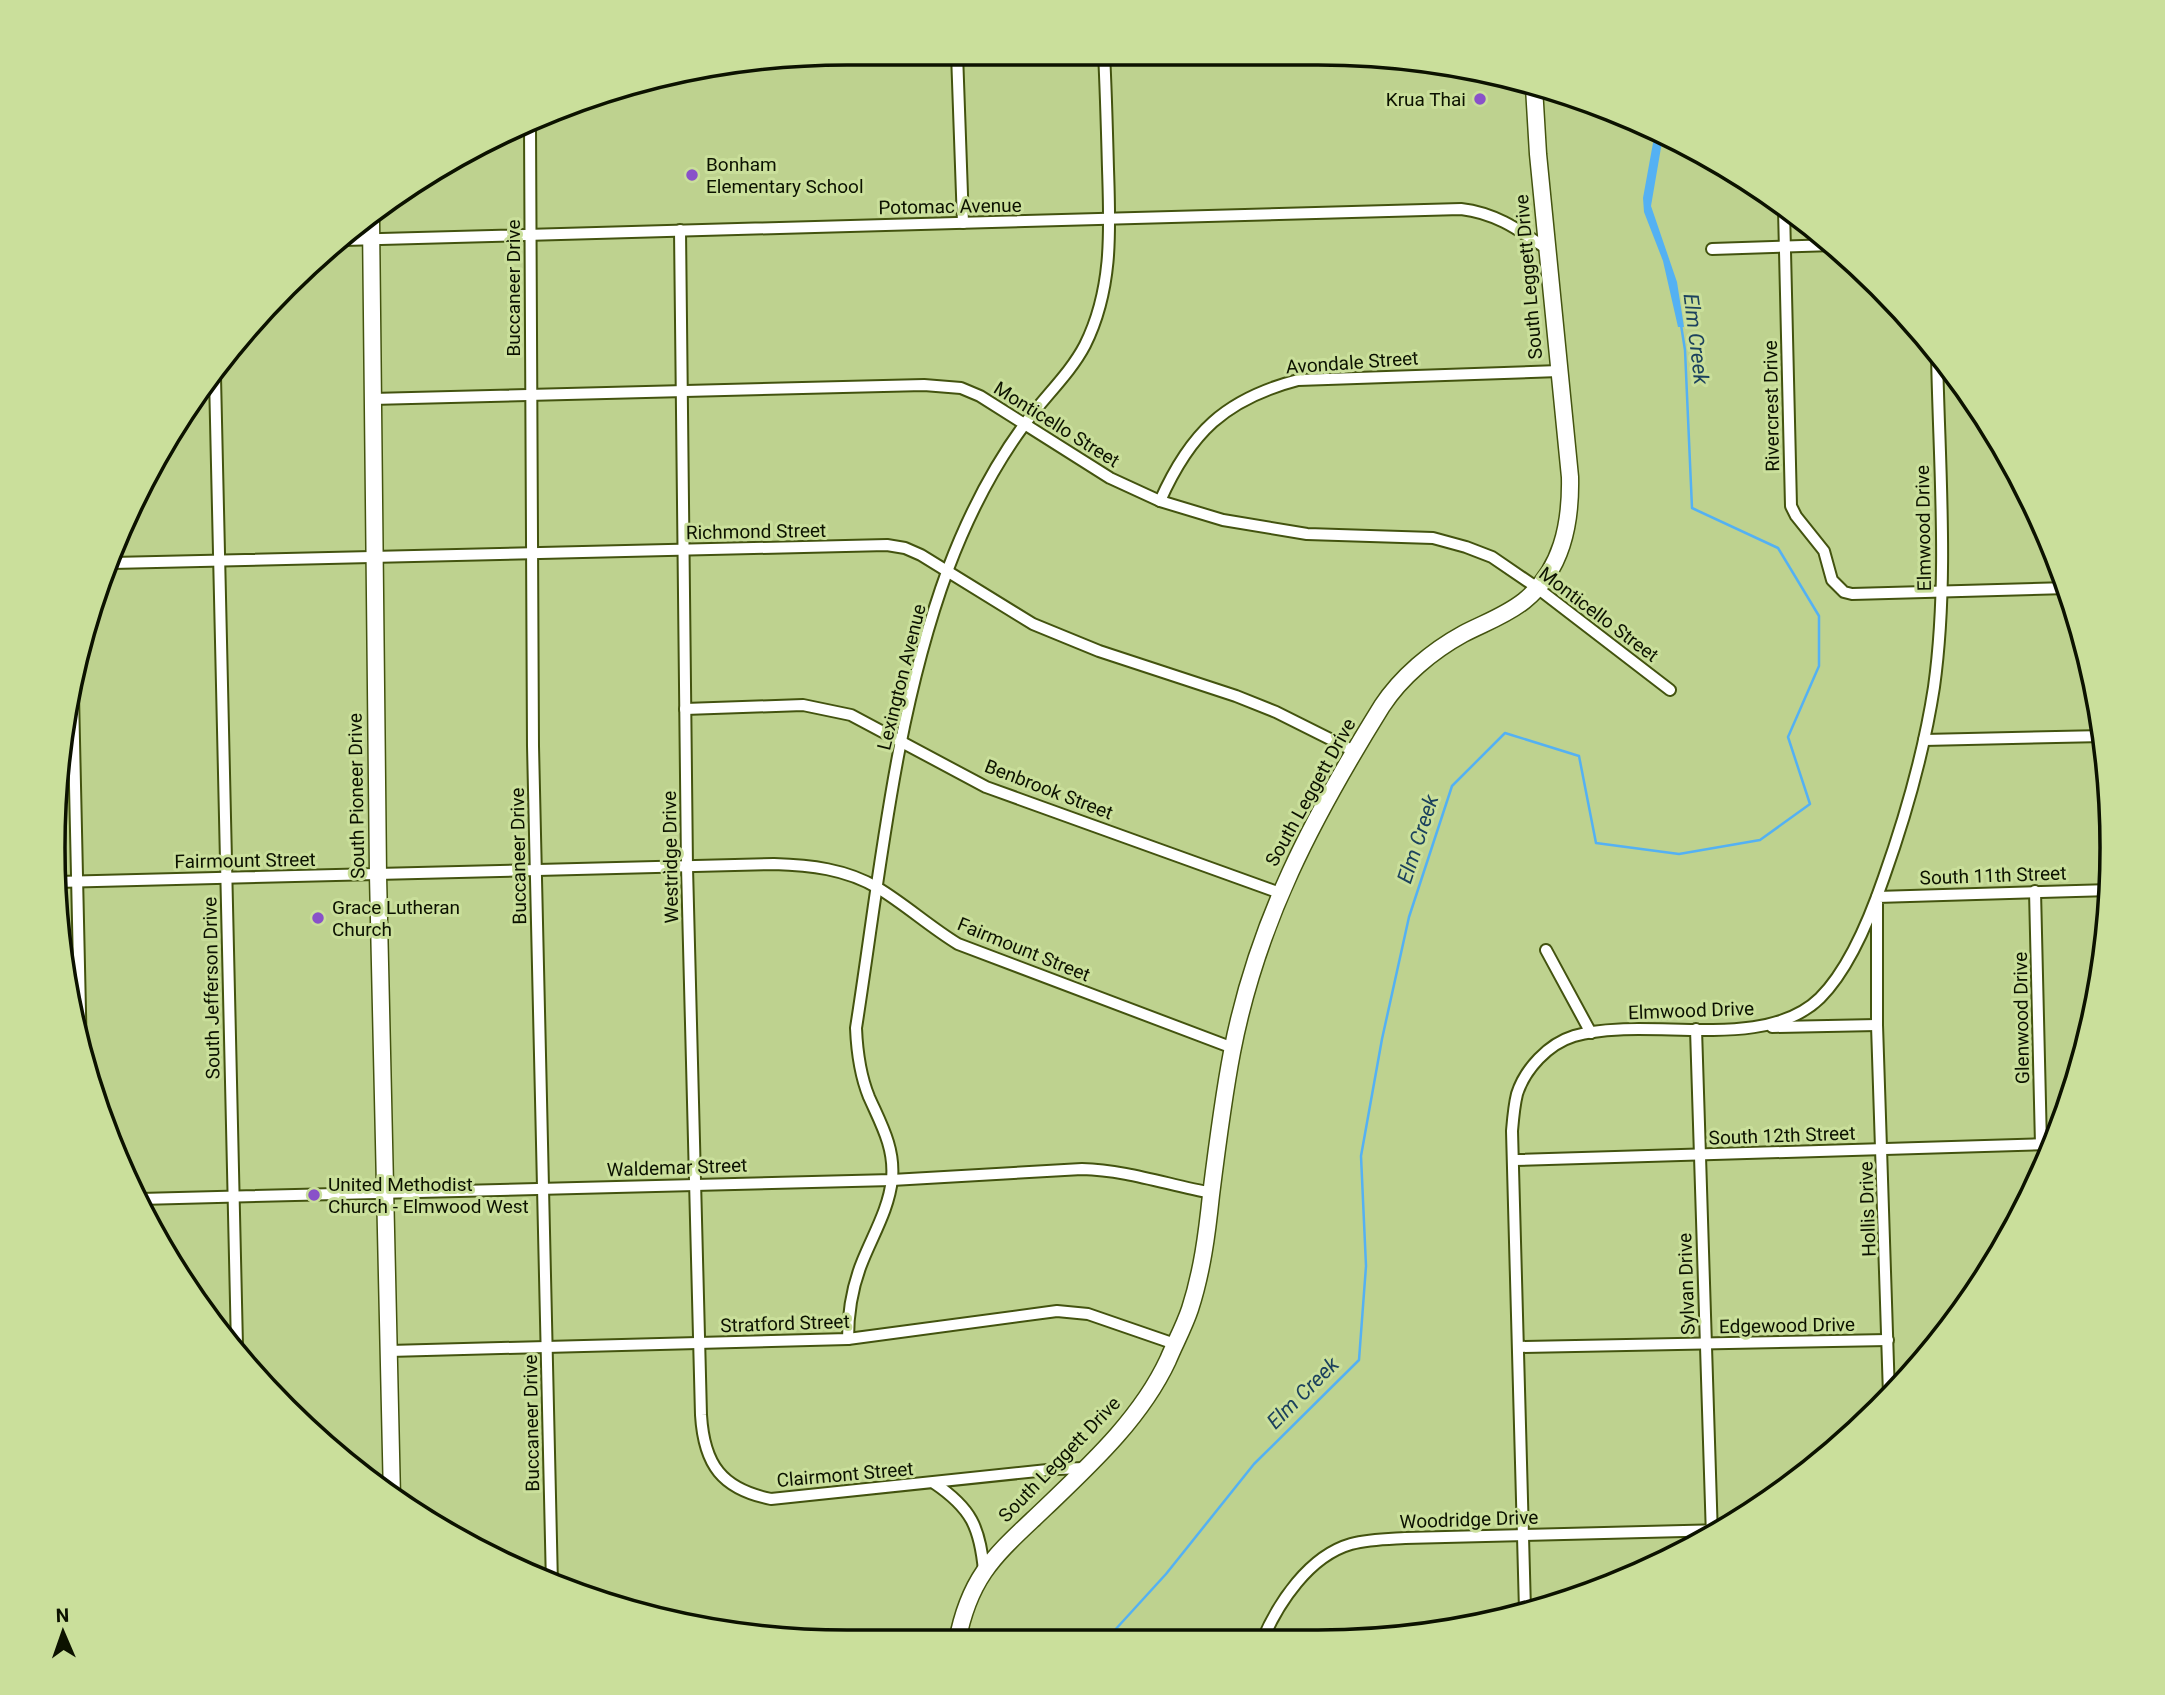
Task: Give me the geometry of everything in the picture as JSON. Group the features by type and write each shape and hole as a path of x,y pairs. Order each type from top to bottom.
{"street":[{"path":"957,65 963,223"},
{"name":"Lexington Avenue","path":"848,1339 848,1320 861,1264 884,1213 892,1180 893,1162 889,1142 885,1127 869,1096 859,1061 856,1028 902,741 925,638 969,514 992,472 1024,425 1075,360 1094,324 1106,280 1110,219 1104,65"},
{"name":"South Leggett Drive","path":"960,1630 966,1607 984,1571 1012,1537 1117,1436 1157,1382 1175,1344 1199,1278 1233,1048 1248,986 1280,893 1302,844 1354,751 1391,692 1414,669 1461,635 1503,615 1526,599 1552,568 1567,531 1570,477 1535,95"},
{"name":"Buccaneer Drive","path":"530,132 530,395 536,870 552,1572"},
{"name":"Potomac Avenue","path":"355,240 1461,209 1482,211 1506,222 1547,249"},
{"name":"Rivercrest Drive","path":"1785,220 1791,506 1824,551 1832,580 1839,588 1852,594 1942,591"},
{"name":"South Pioneer Drive","path":"371,227 378,875 393,1483"},
{"name":"Westridge Drive","path":"680,230 687,867 702,1434 710,1458 723,1478"},
{"path":"1712,248 1817,245"},
{"name":"Elmwood Drive","path":"1525,1602 1512,1131 1517,1094 1530,1068 1550,1048 1573,1036 1753,1027 1787,1019 1808,1009 1836,979 1877,897 1903,825 1934,688 1942,591 1937,370"},
{"name":"Avondale Street","path":"1160,501 1173,470 1203,432 1226,409 1272,386 1298,380 1559,371"},
{"name":"Monticello Street","path":"372,400 946,386 961,388 980,397 1110,478 1160,501 1223,520 1307,534 1433,538 1492,557 1536,587 1670,690"},
{"name":"South Jefferson Drive","path":"215,387 237,1336"},
{"name":"Richmond Street","path":"118,563 887,545 905,548 921,555 1033,624 1099,651 1236,696 1276,712 1354,751"},
{"path":"1942,591 2056,588"},
{"name":"Benbrook Street","path":"685,709 803,705 851,715 986,786 1280,893"},
{"path":"74,730 80,998"},
{"path":"1924,740 2092,736"},
{"name":"Fairmount Street","path":"66,882 816,866 849,875 877,887 958,944 1233,1048"},
{"name":"South 11th Street","path":"1877,897 2099,890"},
{"name":"Glenwood Drive","path":"2035,891 2046,1135"},
{"name":"Hollis Drive","path":"1877,897 1877,1025 1889,1382"},
{"path":"1546,950 1591,1033"},
{"path":"1753,1027 1877,1025"},
{"name":"Sylvan Drive","path":"1696,1030 1706,1344 1715,1521"},
{"name":"South 12th Street","path":"1514,1160 2042,1144"},
{"name":"Waldemar Street","path":"148,1199 892,1180 1094,1169 1141,1176 1212,1193"},
{"name":"Stratford Street","path":"389,1351 848,1339 1057,1311 1088,1314 1175,1344"},
{"name":"Edgewood Drive","path":"1519,1347 1888,1339"},
{"name":"Clairmont Street","path":"723,1478 748,1495 771,1499 1084,1468"},
{"name":"Clairmont Street","path":"934,1483 961,1503 969,1513 981,1541 984,1571"},
{"name":"Woodridge Drive","path":"1267,1630 1298,1580 1329,1555 1349,1544 1374,1539 1696,1532"}],"water":[{"path":"1653,140 1662,144 1651,206 1677,282 1684,327 1678,327 1663,261 1644,212 1643,198"}],"waterway":[{"name":"Elm Creek","path":"1115,1630 1166,1574 1254,1464 1359,1360 1366,1266 1361,1156 1382,1039 1409,917 1452,786 1505,733 1579,756 1596,843 1679,854 1760,840 1810,804 1788,737 1819,666 1819,616 1778,548 1692,508 1685,350 1681,325"}],"place":[{"name":"Krua Thai","path":"1480,99"},
{"name":"Bonham Elementary School","path":"692,175"},
{"name":"Grace Lutheran Church","path":"318,918"},
{"name":"United Methodist Church - Elmwood West","path":"314,1195"}]}
